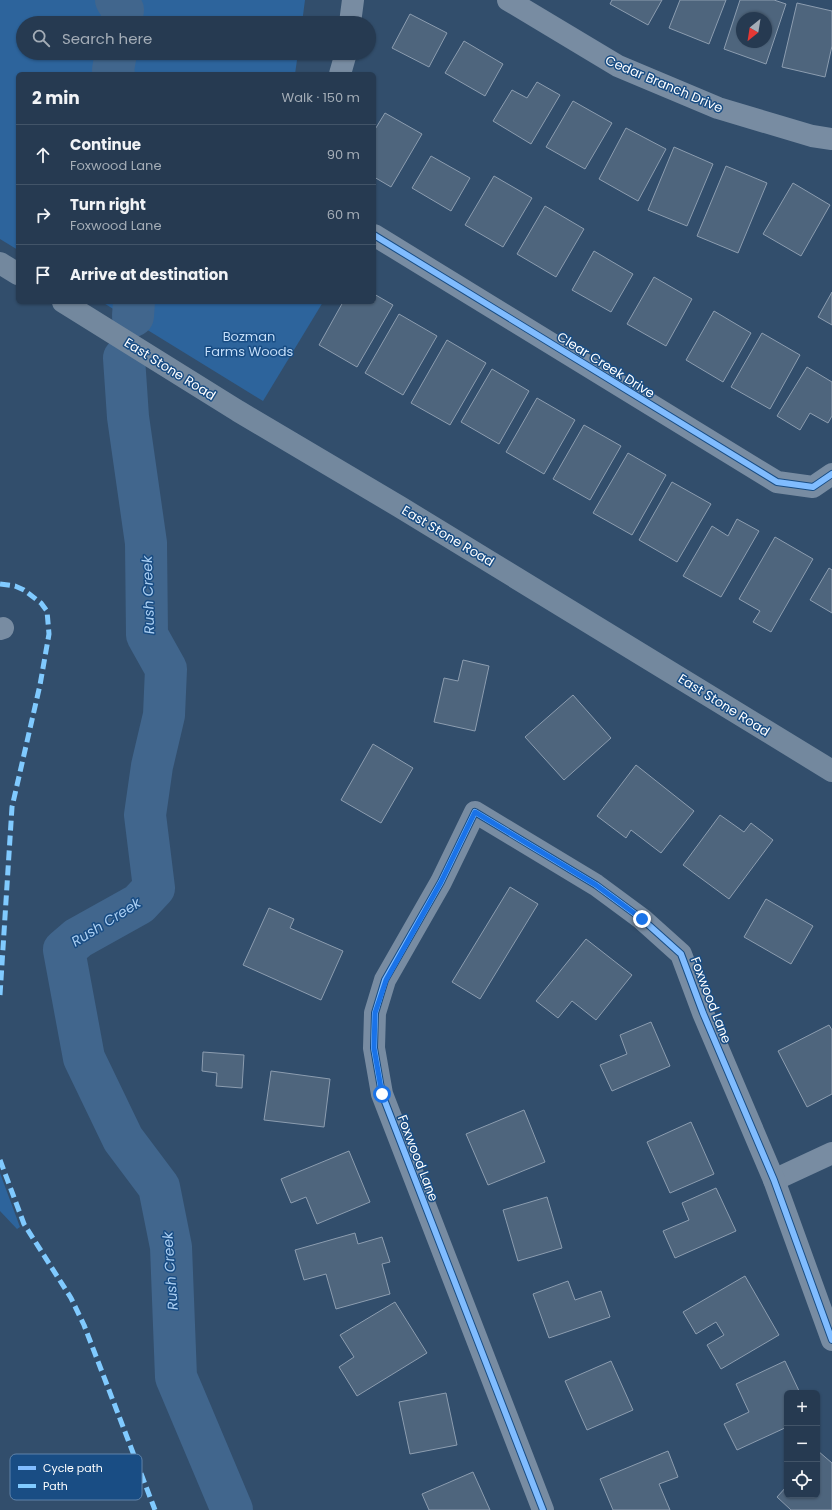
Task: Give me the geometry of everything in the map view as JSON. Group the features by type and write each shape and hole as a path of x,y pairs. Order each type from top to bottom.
{"main road":[{"path":"0,263 16,273"},
{"name":"East Stone Road","path":"66,304 238,411 400,506 832,771"}],"street":[{"path":"351,16 353,0"},
{"name":"Cedar Branch Drive","path":"508,0 618,66 718,108 812,136 832,139"},
{"path":"341,72 344,60"},
{"name":"Clear Creek Drive","path":"376,236 776,482 813,487 832,474"},
{"name":"Foxwood Lane","path":"543,1510 382,1094 374,1048 375,1013 386,980 441,882 475,812 596,885 642,919 681,954 703,1013 774,1180 832,1340"},
{"path":"774,1180 832,1153"}],"green space":[{"path":"0,0 305,0 303,16 16,16 16,60 297,60 295,72 16,72 16,249 0,239"},
{"name":"Bozman Farms Woods","path":"105,304 322,304 263,401"},
{"path":"0,1173 20,1227 17,1229 0,1211"}],"building":[{"path":"612,0 662,0 648,25 610,4"},
{"path":"680,0 726,0 709,44 669,28"},
{"path":"740,0 774,0 786,4 772,46 772,12 736,12"},
{"path":"797,3 832,11 832,46 825,77 782,67"},
{"path":"736,12 736,48 771,48 766,64 724,49"},
{"path":"410,14 447,33 429,67 392,48"},
{"path":"464,41 503,64 485,96 445,73"},
{"path":"537,82 560,95 531,144 493,121 512,90 527,98"},
{"path":"573,101 612,123 585,169 546,147"},
{"path":"385,113 422,134 391,187 376,178 376,128"},
{"path":"626,128 666,149 638,201 599,179"},
{"path":"674,147 713,164 687,226 648,210"},
{"path":"431,156 470,178 451,211 412,188"},
{"path":"726,166 767,183 738,253 697,236"},
{"path":"494,176 532,198 503,247 465,225"},
{"path":"793,183 830,205 801,256 763,234"},
{"path":"545,206 584,229 556,277 517,254"},
{"path":"594,251 633,274 611,312 572,290"},
{"path":"654,277 692,299 666,346 627,324"},
{"path":"832,292 832,325 818,317"},
{"path":"376,295 393,305 357,367 319,345 342,304 376,304"},
{"path":"714,311 751,333 723,382 686,360"},
{"path":"399,314 437,336 403,395 365,373"},
{"path":"762,333 800,355 770,409 731,387"},
{"path":"447,340 486,363 450,425 411,403"},
{"path":"807,367 832,382 832,416 828,423 810,413 800,430 777,416"},
{"path":"492,369 529,391 499,444 461,422"},
{"path":"537,398 575,420 544,474 506,452"},
{"path":"584,425 621,446 590,500 553,479"},
{"path":"628,453 666,475 632,535 593,513"},
{"path":"672,482 711,504 677,562 639,540"},
{"path":"737,519 759,531 721,597 683,576 712,526 728,536"},
{"path":"775,537 813,559 771,632 753,622 760,611 739,599"},
{"path":"829,568 832,570 832,613 810,600"},
{"path":"463,660 489,666 475,731 434,722 444,678 458,681"},
{"path":"573,695 611,738 564,780 525,737"},
{"path":"373,744 413,768 381,823 341,800"},
{"path":"636,765 694,811 661,853 631,830 626,838 597,816"},
{"path":"720,815 744,832 751,823 773,840 729,899 683,865"},
{"path":"510,887 538,904 480,999 452,982"},
{"path":"766,899 813,926 791,964 744,937"},
{"path":"269,908 294,919 290,928 343,951 321,1000 243,965"},
{"path":"586,939 632,975 596,1020 572,1001 558,1018 536,1001"},
{"path":"651,1022 670,1066 612,1091 600,1065 627,1054 620,1035"},
{"path":"829,1025 832,1030 832,1094 807,1107 778,1051"},
{"path":"203,1052 244,1055 242,1088 216,1086 217,1073 202,1071"},
{"path":"271,1071 330,1079 324,1127 264,1120"},
{"path":"524,1110 545,1162 488,1185 466,1134"},
{"path":"691,1122 714,1174 670,1193 647,1142"},
{"path":"349,1151 370,1202 317,1224 306,1197 291,1203 281,1179"},
{"path":"716,1188 736,1231 675,1258 663,1231 689,1220 682,1203"},
{"path":"547,1197 562,1248 518,1261 503,1210"},
{"path":"355,1233 358,1244 382,1237 390,1262 382,1264 390,1294 336,1309 326,1274 304,1280 295,1250"},
{"path":"745,1276 779,1335 721,1369 707,1345 724,1335 716,1322 696,1334 683,1312"},
{"path":"568,1281 575,1300 601,1291 610,1317 549,1338 533,1294"},
{"path":"395,1302 427,1353 357,1396 339,1367 354,1357 340,1335"},
{"path":"611,1361 633,1410 587,1430 565,1381"},
{"path":"785,1361 799,1390 784,1390 784,1428 737,1450 724,1424 749,1412 736,1384"},
{"path":"446,1393 457,1445 410,1454 399,1402"},
{"path":"668,1451 678,1477 659,1484 670,1510 613,1510 600,1479"},
{"path":"820,1453 832,1463 832,1510 791,1510 777,1497 784,1489 784,1498 820,1498"},
{"path":"473,1472 490,1510 429,1510 422,1494"}],"waterway":[{"name":"Rush Creek","path":"116,0 123,10 122,16"},
{"name":"Rush Creek","path":"114,72 115,60"},
{"name":"Rush Creek","path":"133,316 134,304"},
{"name":"Rush Creek","path":"124,358 128,417 146,543 147,635 166,669 164,715 152,766 145,815 154,888 139,904 78,938 64,950 84,1058 123,1139 159,1187 171,1247 176,1377 232,1510"}],"marked path":[{"path":"0,584 15,586 24,590 41,603 47,611 49,634 40,685 12,807 0,995"},
{"path":"0,1160 24,1224 71,1298 84,1325 134,1454"},
{"path":"142,1476 155,1510"}],"cycle path":[{"path":"376,236 777,482 813,487 832,474"},
{"path":"543,1510 382,1094 374,1048 375,1013 385,980 441,882 475,812 596,885 642,919 681,954 703,1013 774,1180 832,1340"}],"route":[{"path":"382,1094 374,1048 375,1013 386,980 441,882 475,812 596,885 642,919"}]}
